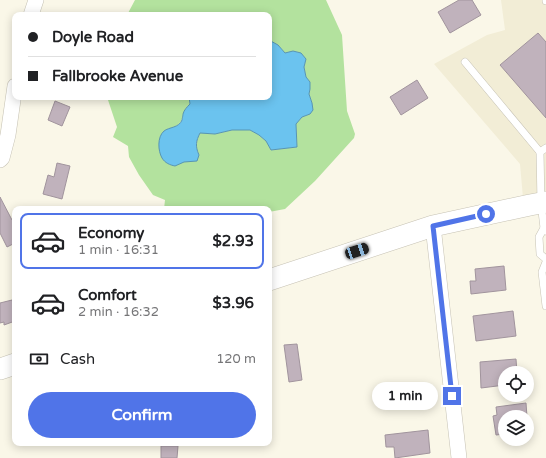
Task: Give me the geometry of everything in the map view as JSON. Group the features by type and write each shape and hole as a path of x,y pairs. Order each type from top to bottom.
{"main road":[{"path":"272,279 433,226 543,203"},
{"path":"0,369 12,365"}],"street":[{"path":"32,12 36,0"},
{"path":"1,159 8,135 13,100"},
{"path":"433,226 459,458"}],"lane":[{"path":"465,62 543,150 543,203 545,230 539,237 540,254 546,259"},
{"path":"546,262 542,272 546,306"}],"shaded area":[{"path":"501,0 546,0 546,195 523,198 520,164 434,64 487,35 505,30"}],"green space":[{"path":"135,0 326,0 342,35 347,111 355,134 354,138 315,181 285,209 272,211 272,206 164,206 165,200 153,195 139,175 129,157 128,146 113,137 117,127 108,100 189,100 190,104 186,109 180,123 174,128 164,131 184,162 199,155 196,144 200,133 215,134 232,130 250,130 266,141 271,150 297,147 296,124 302,117 310,114 312,103 309,94 310,82 306,77 304,67 306,59 297,52 285,53 278,45 272,42 272,12 129,12"}],"water":[{"path":"272,42 278,45 285,53 293,51 301,53 306,59 304,67 306,77 310,82 309,94 313,110 310,114 302,117 296,124 297,147 271,150 266,141 250,130 232,130 215,134 200,133 196,144 199,155 197,161 184,162 175,166 169,164 162,158 160,152 160,137 164,131 181,123 184,111 190,104 189,100 272,100"}],"building":[{"path":"459,0 472,0 481,15 450,33 438,12"},
{"path":"538,33 546,42 546,118 500,65"},
{"path":"417,80 428,98 401,115 390,97"},
{"path":"55,101 70,107 62,126 48,120"},
{"path":"57,163 70,166 62,199 43,194 48,175 54,177"},
{"path":"0,197 12,220 12,244 7,247 0,233"},
{"path":"504,266 506,290 471,294 470,281 476,281 475,269"},
{"path":"12,300 12,322 4,325 4,322 0,323 0,303"},
{"path":"513,311 516,336 476,341 473,316"},
{"path":"297,344 302,380 289,382 284,345"},
{"path":"516,359 516,366 498,366 498,386 481,388 480,362"},
{"path":"526,403 526,410 498,410 498,435 496,435 493,416 497,415 496,407"},
{"path":"428,430 430,453 395,458 394,447 386,447 385,435"},
{"path":"161,446 178,446 177,458 161,458"}],"route":[{"path":"452,396 433,226 486,214"}]}
